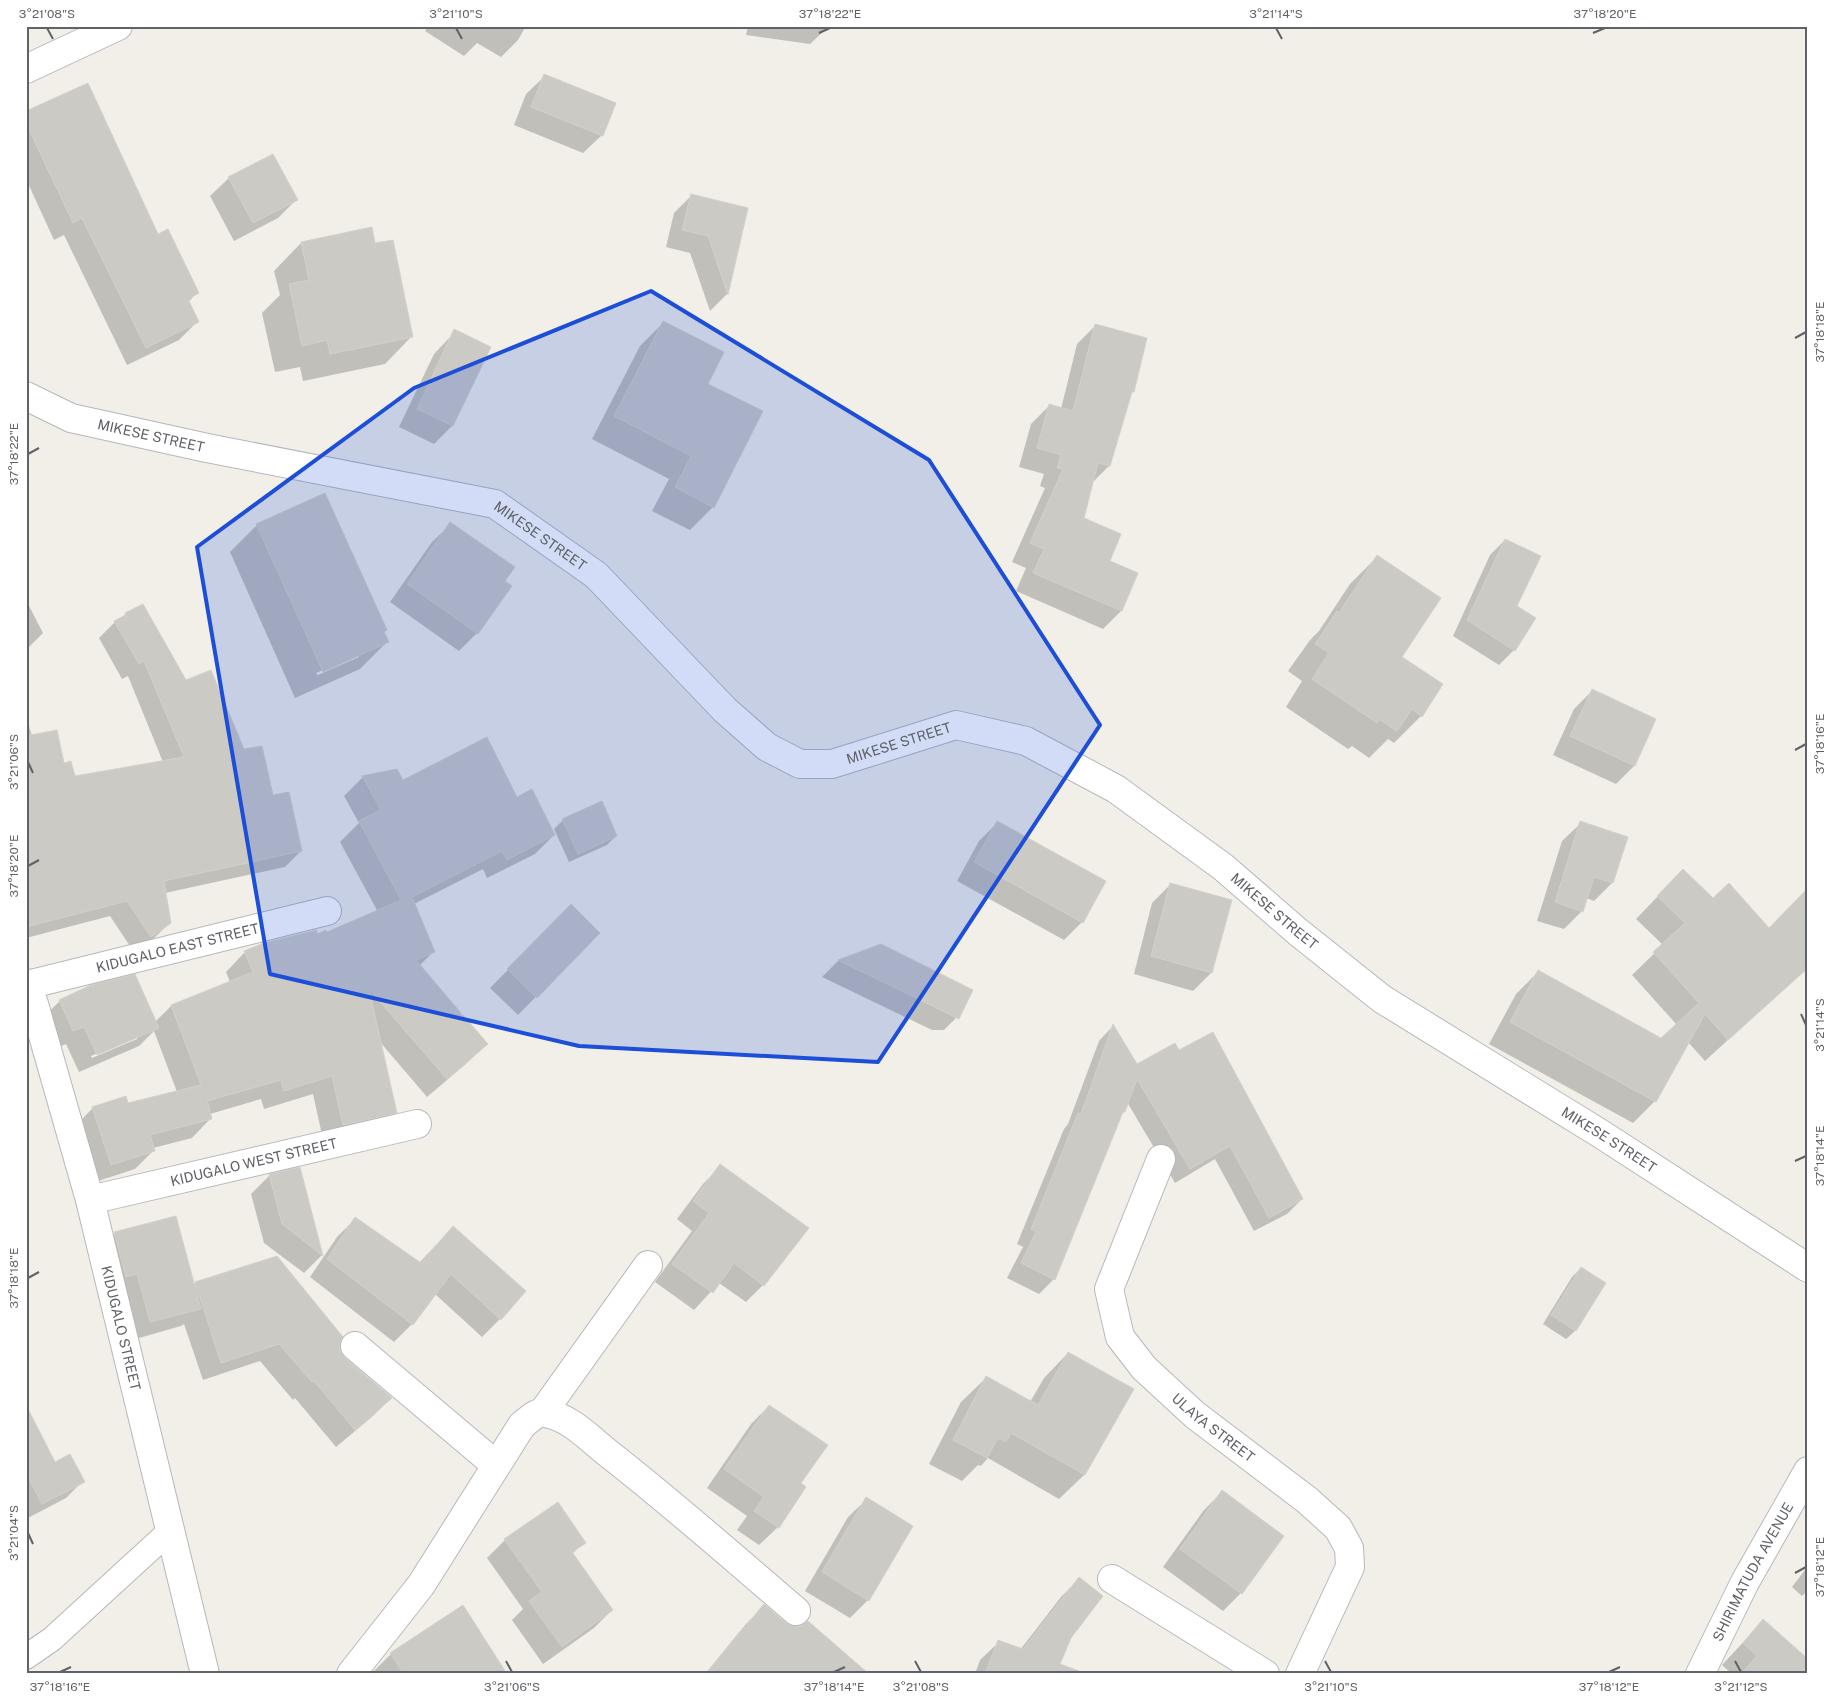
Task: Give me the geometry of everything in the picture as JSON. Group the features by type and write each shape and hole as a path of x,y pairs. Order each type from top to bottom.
{"street":[{"path":"26,69 118,26"},
{"name":"MIKESE STREET","path":"26,396 71,418 207,448 495,504 596,575 725,710 767,747 800,764 832,764 956,725 1026,741 1116,789 1223,867 1298,932 1382,998 1601,1134 1808,1268"},
{"name":"KIDUGALO EAST STREET","path":"28,994 327,911"},
{"name":"KIDUGALO STREET","path":"28,994 90,1200 205,1674"},
{"name":"KIDUGALO WEST STREET","path":"90,1200 417,1124"},
{"name":"ULAYA STREET","path":"1161,1159 1109,1289 1120,1337 1144,1368 1195,1415 1307,1500 1338,1528 1349,1548 1350,1567 1300,1674"},
{"path":"351,1674 421,1586 522,1425 533,1416 543,1412 648,1265"},
{"path":"355,1346 496,1465"},
{"path":"543,1412 560,1417 572,1425 796,1611"},
{"name":"SHIRIMATUDA AVENUE","path":"1700,1674 1745,1582 1808,1471"},
{"path":"1112,1579 1215,1641 1265,1674"}],"lane":[{"path":"26,1657 52,1639 170,1531"}],"highlighted area":[{"path":"651,291 929,460 1100,725 878,1062 579,1046 270,974 197,547 414,388"}],"building":[{"path":"544,74 616,103 603,136 531,107"},
{"path":"88,83 158,234 168,229 199,293 188,299 199,322 146,348 82,218 73,223 26,123 26,111"},
{"path":"273,154 298,200 253,223 228,177"},
{"path":"691,194 748,208 728,295 708,236 682,230"},
{"path":"372,227 375,243 393,240 413,337 330,354 327,340 302,346 289,284 309,280 301,242"},
{"path":"663,321 724,352 708,384 763,411 714,508 675,487 691,456 614,416"},
{"path":"1095,324 1147,338 1134,392 1132,392 1110,466 1098,463 1084,518 1121,534 1110,561 1138,573 1122,611 1033,573 1044,549 1030,543 1063,469 1057,468 1061,455 1037,448 1049,404 1073,411"},
{"path":"454,329 491,347 453,426 417,409"},
{"path":"325,493 387,630 384,632 389,642 323,672 256,524"},
{"path":"450,522 515,567 505,581 512,586 478,634 407,584"},
{"path":"1505,539 1541,556 1517,606 1536,618 1515,651 1467,620"},
{"path":"1377,555 1441,598 1402,657 1443,684 1422,717 1412,709 1397,731 1379,719 1377,723 1312,679 1329,653 1315,644 1337,611 1339,613"},
{"path":"143,604 186,680 211,670 244,749 262,746 273,795 289,792 302,851 164,881 171,923 151,937 127,901 26,927 26,736 57,730 64,763 71,761 75,776 184,757 144,661 139,664 114,621"},
{"path":"1592,689 1656,719 1635,766 1570,736"},
{"path":"487,737 517,797 532,789 555,835 507,860 502,851 412,897 435,952 416,960 462,1016 488,1044 447,1079 369,989 397,1113 343,1125 332,1076 284,1091 281,1080 207,1101 212,1119 150,1135 155,1151 111,1165 92,1107 126,1096 128,1103 201,1085 171,1005 253,972 244,951 264,943 317,930 317,934 326,930 327,932 401,900 359,821 381,810 362,776 397,769 403,780"},
{"path":"602,801 617,836 578,854 562,819"},
{"path":"997,821 1106,881 1083,923 974,862"},
{"path":"1580,821 1628,837 1613,883 1594,877 1583,912 1555,902"},
{"path":"1683,869 1713,898 1729,883 1769,928 1808,888 1808,968 1728,1040 1705,1014 1656,1102 1510,1022 1538,970 1661,1038 1699,1003 1653,952 1685,923 1657,896"},
{"path":"1170,883 1232,900 1212,973 1151,956"},
{"path":"571,904 600,933 537,998 507,969"},
{"path":"881,944 973,990 959,1019 838,960"},
{"path":"135,974 159,1028 97,1055 84,1027 73,1031 59,1000 91,985"},
{"path":"1113,1024 1137,1064 1175,1043 1179,1050 1213,1032 1303,1199 1269,1218 1230,1146 1190,1169 1137,1079 1055,1280 1021,1263 1036,1232 1031,1229 1078,1113 1081,1114"},
{"path":"720,1164 809,1228 764,1286 734,1263 713,1293 672,1264 709,1213 693,1201"},
{"path":"300,1167 323,1256 282,1224 269,1174"},
{"path":"176,1216 201,1309 150,1322 137,1274 126,1277 114,1232"},
{"path":"355,1217 421,1263 453,1226 526,1291 501,1320 451,1274 413,1325 327,1259"},
{"path":"277,1256 343,1337 340,1343 340,1351 345,1358 392,1398 355,1430 314,1381 312,1382 279,1344 221,1363 195,1282"},
{"path":"1581,1267 1606,1283 1576,1331 1551,1315"},
{"path":"1068,1352 1134,1389 1085,1475 1011,1433 1006,1442 998,1438 987,1458 953,1440 986,1376 1038,1405"},
{"path":"26,1405 55,1462 70,1454 85,1482 42,1504 26,1473"},
{"path":"769,1405 828,1445 801,1483 806,1487 779,1528 754,1511 764,1497 724,1469"},
{"path":"1222,1490 1284,1536 1242,1594 1180,1549"},
{"path":"866,1497 913,1526 869,1601 822,1572"},
{"path":"558,1502 586,1543 572,1552 613,1610 562,1647 529,1601 542,1592 504,1539"},
{"path":"1079,1577 1103,1596 1071,1638 1060,1664 1079,1671 1079,1674 985,1674 998,1640 1023,1649"},
{"path":"764,1604 786,1623 793,1626 801,1626 808,1621 869,1674 706,1674"},
{"path":"463,1605 507,1674 404,1674 390,1653"},
{"path":"1763,1619 1808,1659 1808,1674 1741,1674 1757,1656 1743,1643"}]}
